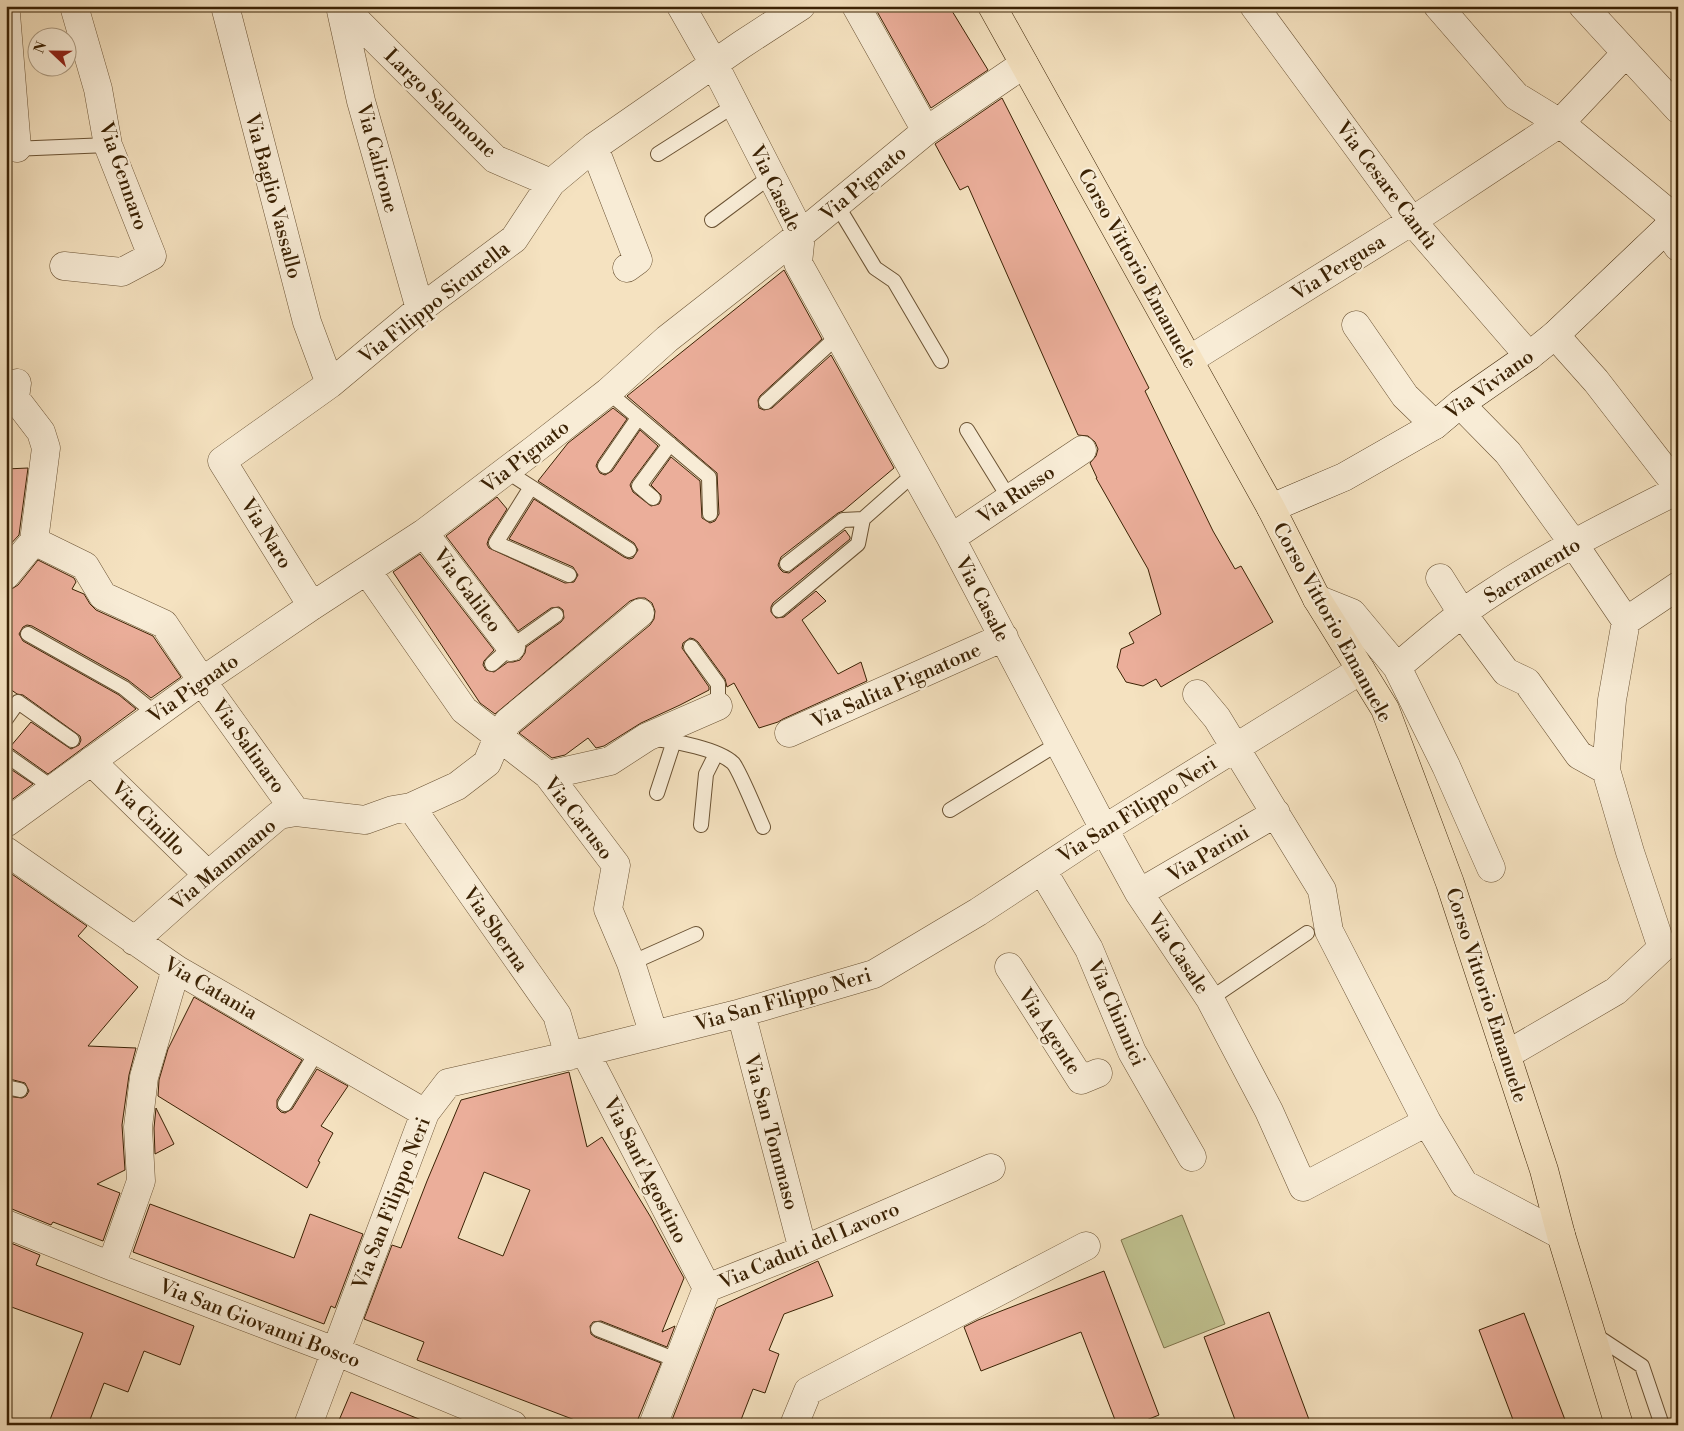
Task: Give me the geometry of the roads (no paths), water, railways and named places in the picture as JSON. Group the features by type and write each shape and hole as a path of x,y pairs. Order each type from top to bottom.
{"main road":[{"name":"Corso Vittorio Emanuele","path":"992,6 1271,508 1317,599 1385,709 1450,882 1544,1170 1561,1235 1619,1425"}],"street":[{"path":"6,8 14,6"},
{"name":"Via Gennaro","path":"64,266 122,272 152,256 108,145 98,89 74,6"},
{"name":"Via Baglio Vassallo","path":"225,6 307,322 330,384"},
{"name":"Largo Salomone","path":"341,6 495,159 551,183"},
{"name":"Via Calirone","path":"341,6 361,101 420,309"},
{"name":"Via Casale","path":"681,6 714,64 801,234 798,263 951,538 1139,893 1210,999 1269,1111 1303,1187 1427,1122"},
{"name":"Via Filippo Sicurella","path":"222,461 330,384 420,309 514,239 551,183 594,147 801,6"},
{"path":"856,6 926,131"},
{"name":"Via Cesare Cantù","path":"1254,6 1412,221 1528,356"},
{"path":"1438,6 1516,96 1560,123 1675,229"},
{"path":"1583,6 1678,109"},
{"path":"6,14 12,149"},
{"name":"Via Pergusa","path":"1189,360 1412,221 1560,123 1626,52"},
{"name":"Via Pignato","path":"6,823 202,681 424,533 608,392 667,339 801,234 926,131 1024,64"},
{"path":"594,147 638,260 627,268"},
{"name":"Via Viviano","path":"1271,508 1344,477 1435,425 1460,404 1555,335 1675,229"},
{"path":"1356,325 1405,396 1435,425"},
{"path":"1555,335 1596,381 1678,488"},
{"path":"6,575 34,541 46,448 42,432 15,398 17,383"},
{"path":"1460,404 1508,453 1626,621 1612,700 1606,770 1630,852 1662,948 1616,991 1506,1055"},
{"path":"6,415 32,420"},
{"name":"Via Russo","path":"951,538 1082,450"},
{"name":"Via Naro","path":"222,461 312,606"},
{"name":"Sacramento","path":"1397,667 1462,613 1490,594 1573,543 1678,488"},
{"name":"Via Galileo","path":"424,533 501,656"},
{"name":"Via Salinaro","path":"34,541 85,566 102,596 164,624 202,681 296,812"},
{"name":"Via Caruso","path":"366,571 464,710 548,775 616,865 608,909 631,963 654,1035"},
{"path":"1440,578 1462,613 1506,672 1527,682 1579,755 1606,770"},
{"path":"1626,621 1678,586"},
{"path":"1317,599 1352,613 1397,667 1446,766 1491,868"},
{"path":"498,737 508,722 640,613"},
{"name":"Via Salita Pignatone","path":"789,733 1004,637"},
{"name":"Via San Filippo Neri","path":"308,1425 424,1113 448,1082 577,1054 741,1013 874,974 978,912 1104,829 1361,670"},
{"path":"1197,694 1217,718 1322,890 1329,931 1427,1122 1464,1184 1561,1235"},
{"path":"548,775 610,761 647,738 718,706"},
{"name":"Via Mammano","path":"134,941 208,875 279,816 296,812 365,820 393,810 411,807 457,786 488,763 498,737"},
{"name":"Via Cinillo","path":"91,761 208,875"},
{"name":"Via Sberna","path":"411,807 557,1015 577,1054"},
{"name":"Via Parini","path":"1139,893 1276,813"},
{"name":"Via Catania","path":"6,851 176,969 424,1113"},
{"name":"Via Chinnici","path":"1042,870 1089,949 1132,1052 1192,1157"},
{"name":"Via Agente","path":"1009,967 1081,1080 1098,1073"},
{"path":"111,1266 141,1181 138,1127 144,1077 176,969"},
{"name":"Via San Tommaso","path":"741,1013 803,1250"},
{"name":"Via Sant'Agostino","path":"577,1054 707,1288"},
{"name":"Via Caduti del Lavoro","path":"653,1425 707,1288 803,1250 991,1168"},
{"name":"Via San Giovanni Bosco","path":"6,1224 335,1351 513,1425"},
{"path":"794,1425 808,1391 1086,1246"}],"lane":[{"path":"658,154 735,105"},
{"path":"12,149 108,145"},
{"path":"712,220 771,176"},
{"path":"837,205 875,268 894,281 941,361"},
{"path":"766,402 838,336"},
{"path":"608,392 709,477 710,514"},
{"path":"605,466 638,418"},
{"path":"967,430 1009,498"},
{"path":"654,498 639,486 670,444"},
{"path":"506,471 629,550"},
{"path":"787,564 843,520 862,519 915,474"},
{"path":"531,487 496,542 569,575"},
{"path":"779,610 858,544 862,519"},
{"path":"501,656 556,616"},
{"path":"28,634 124,688 156,714"},
{"path":"691,647 718,684 718,706"},
{"path":"6,719 18,702 72,740"},
{"path":"647,738 674,741 716,754 734,764 762,827"},
{"path":"657,793 674,741"},
{"path":"950,810 1059,743"},
{"path":"701,825 706,774 716,754"},
{"path":"6,756 53,788"},
{"path":"1210,999 1308,933"},
{"path":"631,963 696,934"},
{"path":"285,1104 318,1050"},
{"path":"598,1328 679,1360"},
{"path":"1591,1333 1642,1366 1662,1425"}]}
